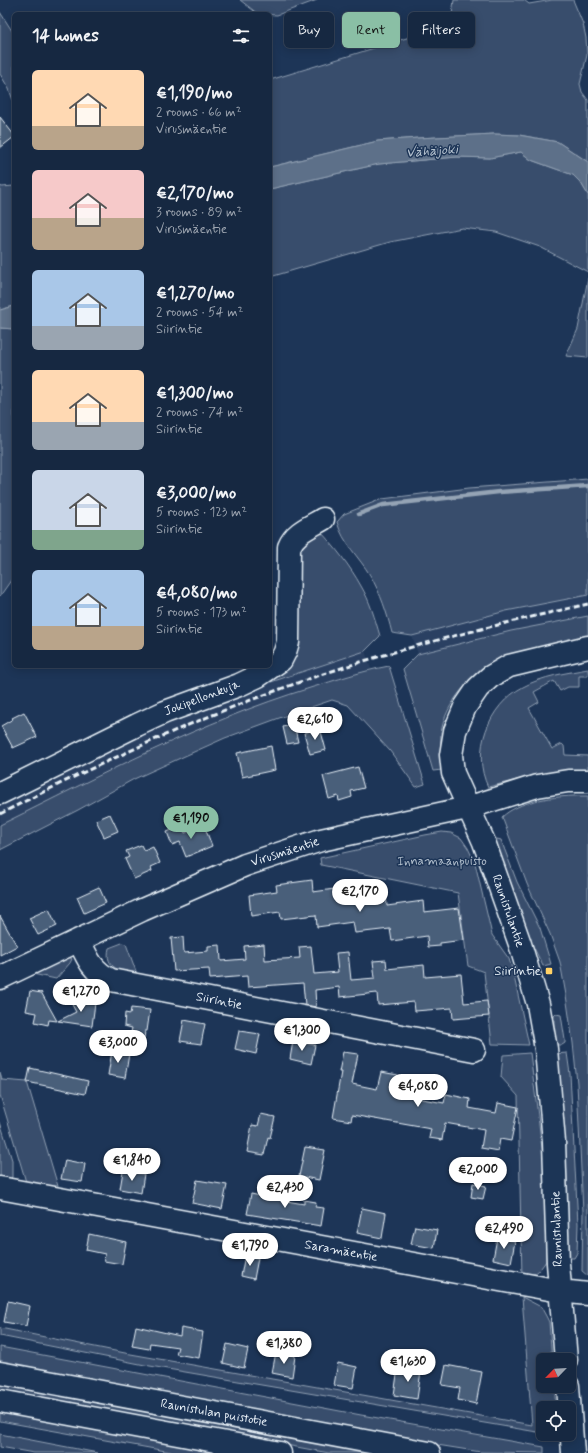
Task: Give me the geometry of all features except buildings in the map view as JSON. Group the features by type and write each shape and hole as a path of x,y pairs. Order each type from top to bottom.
{"street":[{"name":"Jokipellonkuja","path":"272,666 281,660 288,642 289,547 294,537 323,520"},
{"name":"Raunistulantie","path":"565,1353 560,1291 554,1142 546,1049 538,1004 520,944 484,842 467,808 453,773 451,755 457,725 470,698 490,677 509,666 588,648"},
{"name":"Jokipellonkuja","path":"0,793 165,712 239,685 258,676 270,668"},
{"name":"Virusmäentie","path":"0,978 185,890 245,865 321,840 467,808 537,786 568,781 588,781"},
{"name":"Siirintie","path":"79,940 88,960 99,973 111,980 474,1050"},
{"name":"Saramäentie","path":"0,1188 560,1291 588,1294"},
{"name":"Raunistulan puistotie","path":"0,1374 429,1453"},
{"path":"569,1393 573,1453"},
{"name":"Raunistulan puistotie","path":"0,1401 280,1453"}],"shaded area":[{"path":"588,595 588,616 511,631 418,654 412,636 506,611"},
{"path":"365,651 371,669 278,698 164,744 0,825 0,803 153,727 271,682"}],"green space":[{"path":"240,0 317,0 277,15 272,15 272,12 255,12"},
{"path":"454,0 524,0 529,4 552,0 573,0 583,24 586,38 587,55 580,84 582,92 588,100 588,162 558,142 519,135 494,134 378,141 272,167 272,79 374,48 400,48 400,40 408,38 408,48 475,48 475,12 452,12"},
{"path":"0,12 12,31 12,97 0,74"},
{"path":"521,152 531,160 573,175 581,183 588,195 588,272 540,247 496,232 462,228 390,242 272,276 272,189 379,164 457,157 490,158"},
{"path":"0,186 12,186 12,307 0,310"},
{"path":"588,278 588,358 566,356 578,329"},
{"path":"0,328 12,329 12,579 0,596"},
{"path":"588,479 588,595 506,611 412,636 392,633 388,618 374,582 366,568 343,537 337,522 344,514 382,499 469,488"},
{"path":"320,531 342,557 361,586 370,604 380,636 365,651 271,682 274,674 295,549"},
{"path":"588,616 588,639 496,661 477,674 469,682 454,701 443,722 441,733 442,770 433,771 403,669 418,654 511,631"},
{"path":"389,666 425,784 416,787 390,751 348,705 332,700 225,738 187,755 134,779 0,850 0,825 152,750 230,716 270,701 369,670"},
{"path":"588,669 588,676 579,676 579,687 568,687 560,691 554,681 534,692 539,702 529,708 552,749 562,744 564,746 565,755 588,756 588,772 525,778 488,787 483,773 481,759 482,745 492,717 500,705 523,687 538,680 555,675"},
{"path":"588,796 588,1276 582,1271 583,1212 577,1083 573,1043 560,962 550,934 527,884 502,817 517,807 535,801 555,797"},
{"name":"Innamaanpuisto","path":"442,832 451,833 461,838 468,848 475,863 492,935 509,959 513,972 529,1045 492,1044 484,972 468,966 458,893 321,865 320,858"},
{"path":"497,839 501,840 517,882 540,928 551,964 543,966 528,936 491,841"},
{"path":"122,943 126,944 137,974 125,972 115,968 109,960 109,948"},
{"path":"69,957 72,959 70,963 56,979 28,973"},
{"path":"556,1014 561,1015 565,1040 565,1043 562,1045 554,1045 554,1016"},
{"path":"530,1053 544,1164 546,1261 536,1272 522,1277 518,1096 501,1077 503,1055"},
{"path":"567,1053 570,1074 578,1224 577,1253 574,1258 569,1258 564,1130 555,1054"},
{"path":"0,1073 2,1080 27,1082 60,1193 26,1182 0,1095"},
{"path":"0,1122 12,1160 12,1177 9,1181 0,1179"},
{"path":"522,1297 541,1307 549,1322 551,1353 536,1353 536,1393 555,1393 555,1401 536,1401 536,1432 150,1366 0,1336 0,1328 125,1353 532,1425"},
{"path":"0,1347 361,1415 544,1447 544,1453 481,1452 362,1433 0,1364"},
{"path":"0,1384 377,1453 329,1453 0,1392"},
{"path":"0,1410 229,1453 177,1453 0,1421"},
{"path":"0,1434 98,1453 34,1453 0,1447"}],"water":[{"name":"Vähäjoki","path":"494,134 519,135 558,142 588,162 588,195 581,183 573,175 531,160 521,152 490,158 457,157 379,164 272,189 272,167 378,141"},
{"path":"12,307 12,329 0,328 0,310"}],"waterway":[{"path":"359,514 383,505 499,492 588,486"}],"railway":[{"path":"0,814 74,777 163,736 300,682 406,649 588,604"}],"place":[{"name":"Siirintie","path":"549,971"}]}
